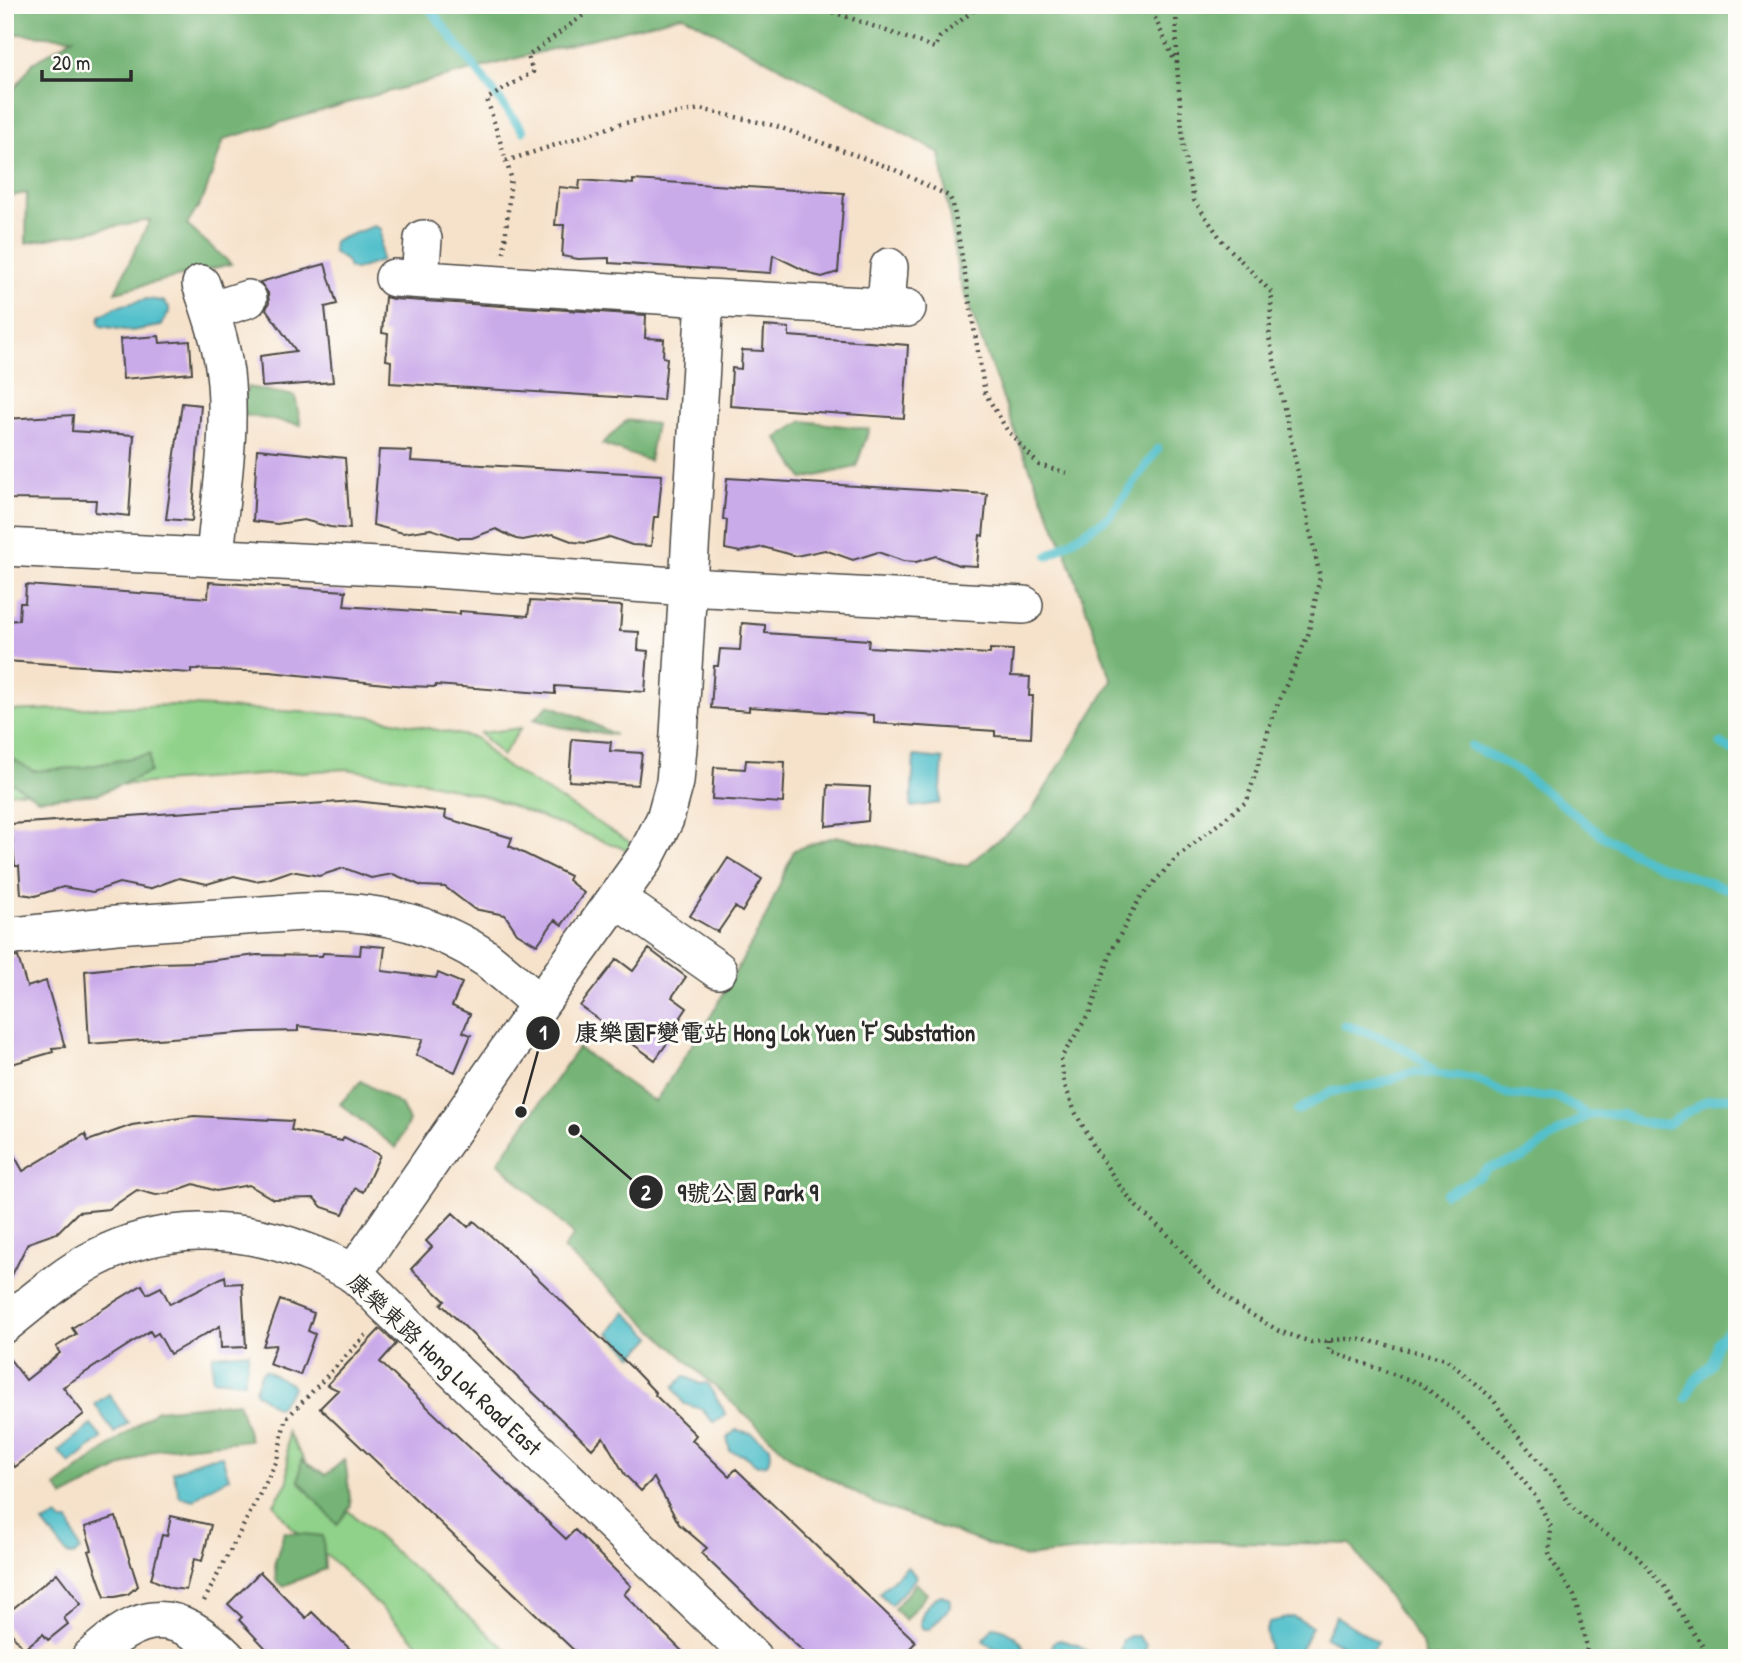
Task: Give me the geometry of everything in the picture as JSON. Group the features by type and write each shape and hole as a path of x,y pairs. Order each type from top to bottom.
{"street":[{"path":"423,239 407,279 897,308 889,267"},
{"path":"215,557 226,400 221,351 205,298 248,299"},
{"path":"353,1274 540,1004 617,898 657,839 665,819 675,782 705,298"},
{"path":"5,547 419,568 689,587 1024,605"},
{"path":"617,898 718,970"},
{"path":"5,937 180,920 303,912 388,917 420,925 454,939 487,960 540,1004"},
{"name":"康樂東路 Hong Lok Road East","path":"5,1324 69,1274 97,1258 148,1238 195,1231 220,1232 265,1238 319,1256 353,1274 752,1658"},
{"path":"90,1658 126,1630 156,1620 173,1621 191,1627 227,1658"}],"path":[{"path":"500,286 511,177 487,99 533,72 528,56 597,5"},
{"path":"813,5 935,48 940,37 977,5"},
{"path":"1149,5 1177,65"},
{"path":"1176,5 1177,65 1184,153 1194,200 1223,242 1272,293 1269,337 1320,577 1308,635 1273,715 1247,801 1177,856 1140,898 1112,950 1090,1012 1060,1058 1064,1083 1096,1150 1119,1185 1137,1207 1169,1236 1199,1272 1234,1304 1279,1331 1311,1342 1366,1340 1446,1359 1492,1398 1520,1439 1561,1488 1564,1498 1572,1507 1596,1527 1630,1549 1671,1596 1689,1629 1711,1658"},
{"path":"506,161 620,124 700,108 776,126 893,169 949,196 953,204 985,393 1007,430 1039,465 1071,474"},
{"path":"191,1627 276,1461 285,1420 391,1310"},
{"path":"1329,1340 1329,1351 1421,1384 1459,1414 1504,1456 1536,1497 1551,1527 1549,1556 1574,1596 1587,1647 1585,1658"}],"green space":[{"path":"5,5 1737,5 1737,1658 1426,1658 1421,1642 1350,1544 1179,1541 1023,1557 876,1504 794,1460 563,1249 574,1235 498,1162 578,1048 655,1102 712,1014 765,919 794,850 836,836 966,866 1029,815 1112,681 1065,550 1020,445 959,279 940,153 683,15 372,96 224,139 204,197 187,225 231,264 115,292 150,220 26,243 27,193 5,197 5,102 33,63 73,38 5,33"},
{"path":"248,387 295,396 301,425 238,414"},
{"path":"627,420 656,424 649,461 602,444"},
{"path":"803,421 869,429 856,467 803,479 777,438"},
{"path":"176,705 369,716 476,738 498,761 631,843 627,850 491,798 418,780 346,769 5,793 5,711"},
{"path":"549,705 615,735 559,727 534,719"},
{"path":"521,728 502,756 480,733"},
{"path":"5,754 33,771 86,767 150,754 150,772 98,794 38,799 5,778"},
{"path":"361,1081 401,1105 409,1121 396,1148 340,1104"},
{"path":"238,1402 250,1440 154,1450 64,1497 56,1487 157,1410"},
{"path":"287,1432 321,1487 516,1658 433,1658 320,1549 290,1526 274,1504 288,1481"},
{"path":"345,1459 351,1506 337,1525 299,1481 301,1460 326,1475"},
{"path":"284,1532 323,1536 325,1569 283,1586 276,1581 275,1562"},
{"path":"916,1583 927,1594 905,1620 894,1609"}],"water":[{"path":"374,226 381,229 381,261 355,270 349,268 346,261 333,252 334,241"},
{"path":"147,299 163,301 169,307 161,326 131,331 101,326 99,323 100,316 116,307"},
{"path":"914,756 943,759 940,803 911,807"},
{"path":"625,1312 652,1337 634,1356 609,1333"},
{"path":"249,1352 244,1382 212,1379 213,1355"},
{"path":"265,1370 293,1388 277,1408 255,1390 261,1373"},
{"path":"685,1376 700,1384 707,1383 725,1414 721,1419 713,1422 701,1409 684,1404 674,1387"},
{"path":"109,1394 128,1423 114,1433 95,1404"},
{"path":"91,1425 102,1438 70,1464 58,1451"},
{"path":"736,1430 751,1433 770,1447 771,1455 767,1464 757,1465 746,1456 730,1451 727,1438"},
{"path":"222,1456 229,1478 194,1500 180,1497 173,1472 203,1459"},
{"path":"57,1517 61,1521 69,1521 80,1550 74,1556 67,1554 43,1523"},
{"path":"907,1567 917,1577 891,1605 879,1593"},
{"path":"942,1595 950,1599 950,1607 930,1629 923,1629 920,1624 924,1610 933,1599"},
{"path":"1336,1616 1377,1642 1368,1658 1356,1658 1355,1653 1325,1637"},
{"path":"1293,1617 1312,1626 1297,1658 1266,1658 1269,1646 1266,1630 1270,1622"},
{"path":"993,1627 1018,1639 1024,1649 1021,1658 1005,1658 1002,1649 991,1647 983,1640"},
{"path":"1138,1636 1146,1645 1144,1658 1118,1658 1123,1640"},
{"path":"1060,1640 1078,1645 1090,1653 1089,1658 1062,1658 1049,1654 1053,1642"}],"building":[{"path":"580,180 633,184 633,180 844,193 838,272 822,277 814,275 773,255 771,273 609,263 609,258 578,259 562,256 564,225 555,225 559,187 579,189"},
{"path":"325,264 337,304 325,307 333,382 262,387 260,356 296,351 266,309 269,303 268,293 260,282"},
{"path":"385,297 646,315 645,338 664,339 663,357 667,358 663,400 390,383 391,361 386,360 388,334 382,333"},
{"path":"764,326 789,328 789,336 908,345 904,418 730,406 732,368 741,369 742,350 763,351"},
{"path":"159,336 160,343 190,341 192,373 123,379 120,339"},
{"path":"182,403 201,405 192,521 166,519"},
{"path":"73,415 72,431 134,435 129,516 95,512 96,500 5,499 5,419"},
{"path":"257,449 345,458 350,529 304,520 277,524 253,521"},
{"path":"379,450 412,451 411,461 662,475 658,517 654,517 651,546 632,545 610,537 587,543 574,542 553,534 523,540 496,529 472,538 458,538 431,529 403,533 373,525"},
{"path":"727,478 987,494 977,566 958,565 936,556 916,562 903,561 878,552 853,560 825,550 796,556 763,547 740,552 725,549 727,520 723,519"},
{"path":"209,582 346,591 344,606 460,614 460,611 528,616 530,601 622,606 620,631 639,632 638,650 648,651 645,692 555,686 555,694 436,685 404,686 270,672 191,669 191,673 5,661 5,621 19,620 20,603 25,603 26,585 208,598"},
{"path":"742,623 765,625 765,633 869,640 868,647 990,654 990,649 1013,650 1011,676 1030,677 1029,696 1033,696 1031,738 995,736 995,731 874,723 874,715 749,707 749,711 711,708 714,666 718,666 720,649 740,650"},
{"path":"572,739 611,742 610,751 642,753 638,785 569,781"},
{"path":"746,760 785,762 783,803 712,799 714,767 745,769"},
{"path":"828,785 870,787 868,821 826,826"},
{"path":"355,801 446,811 445,818 512,838 509,846 570,876 568,880 584,893 562,925 555,920 537,945 517,933 505,915 474,909 445,887 422,886 393,874 371,878 344,868 319,876 291,871 255,881 234,876 207,884 179,878 149,889 119,883 93,892 63,887 35,896 21,894 11,824"},
{"path":"728,858 762,879 742,912 735,907 718,932 690,916"},
{"path":"361,945 385,947 382,971 436,978 438,973 462,983 452,1006 470,1014 463,1032 471,1035 455,1072 416,1055 423,1039 298,1026 298,1031 89,1044 85,971 257,955 360,955"},
{"path":"649,949 686,977 672,997 687,1008 677,1023 680,1025 655,1060 580,1006 617,959 633,971"},
{"path":"18,957 27,987 46,981 65,1047 52,1048 53,1052 5,1066 5,958"},
{"path":"194,1116 293,1121 291,1130 342,1141 344,1137 380,1155 363,1192 355,1188 343,1214 322,1207 314,1198 273,1199 249,1185 216,1191 194,1184 156,1195 137,1190 109,1209 78,1212 57,1233 28,1243 5,1289 5,1139 23,1171 85,1134 88,1141 132,1125"},
{"path":"453,1213 468,1227 474,1221 527,1268 632,1368 696,1435 692,1440 729,1476 736,1469 916,1642 900,1658 810,1658 701,1553 707,1548 679,1524 654,1478 641,1491 625,1475 603,1437 592,1449 441,1304 445,1301 411,1269 432,1247 426,1241"},
{"path":"225,1276 226,1284 242,1283 246,1347 221,1348 220,1326 170,1354 158,1333 153,1336 150,1331 63,1387 84,1414 15,1467 5,1454 5,1353 26,1380 60,1353 56,1347 76,1334 72,1328 142,1285 147,1294 161,1287 170,1304"},
{"path":"280,1300 314,1313 308,1331 315,1334 300,1375 269,1364 276,1345 263,1346"},
{"path":"380,1329 396,1344 380,1362 566,1539 575,1530 631,1586 624,1594 689,1658 582,1658 320,1408 338,1390 327,1385"},
{"path":"171,1516 211,1525 202,1561 194,1559 186,1590 171,1588 151,1579 162,1535 167,1536"},
{"path":"116,1517 138,1586 128,1594 105,1597 89,1551 92,1550 85,1527"},
{"path":"260,1572 306,1618 312,1612 359,1658 275,1658 239,1620 242,1617 228,1604"},
{"path":"57,1573 81,1604 64,1618 68,1624 48,1640 43,1634 24,1649 5,1625 5,1615"}],"waterway":[{"path":"427,5 523,131"},
{"path":"1048,556 1110,516 1158,449"},
{"path":"1721,744 1737,753"},
{"path":"1471,746 1519,771 1604,837 1652,863 1725,888 1737,889"},
{"path":"1344,1025 1393,1043 1415,1056 1435,1073"},
{"path":"1297,1111 1330,1092 1374,1085 1413,1072 1474,1078 1508,1095 1557,1097 1588,1115 1622,1114 1641,1123 1666,1125 1708,1100 1737,1096"},
{"path":"1445,1194 1478,1177 1489,1168 1523,1158 1588,1115"},
{"path":"1686,1398 1695,1380 1712,1363 1717,1342 1737,1321"}],"place":[{"name":"康樂園F變電站 Hong Lok Yuen 'F' Substation","path":"521,1112"},
{"name":"9號公園 Park 9","path":"574,1130"}]}
